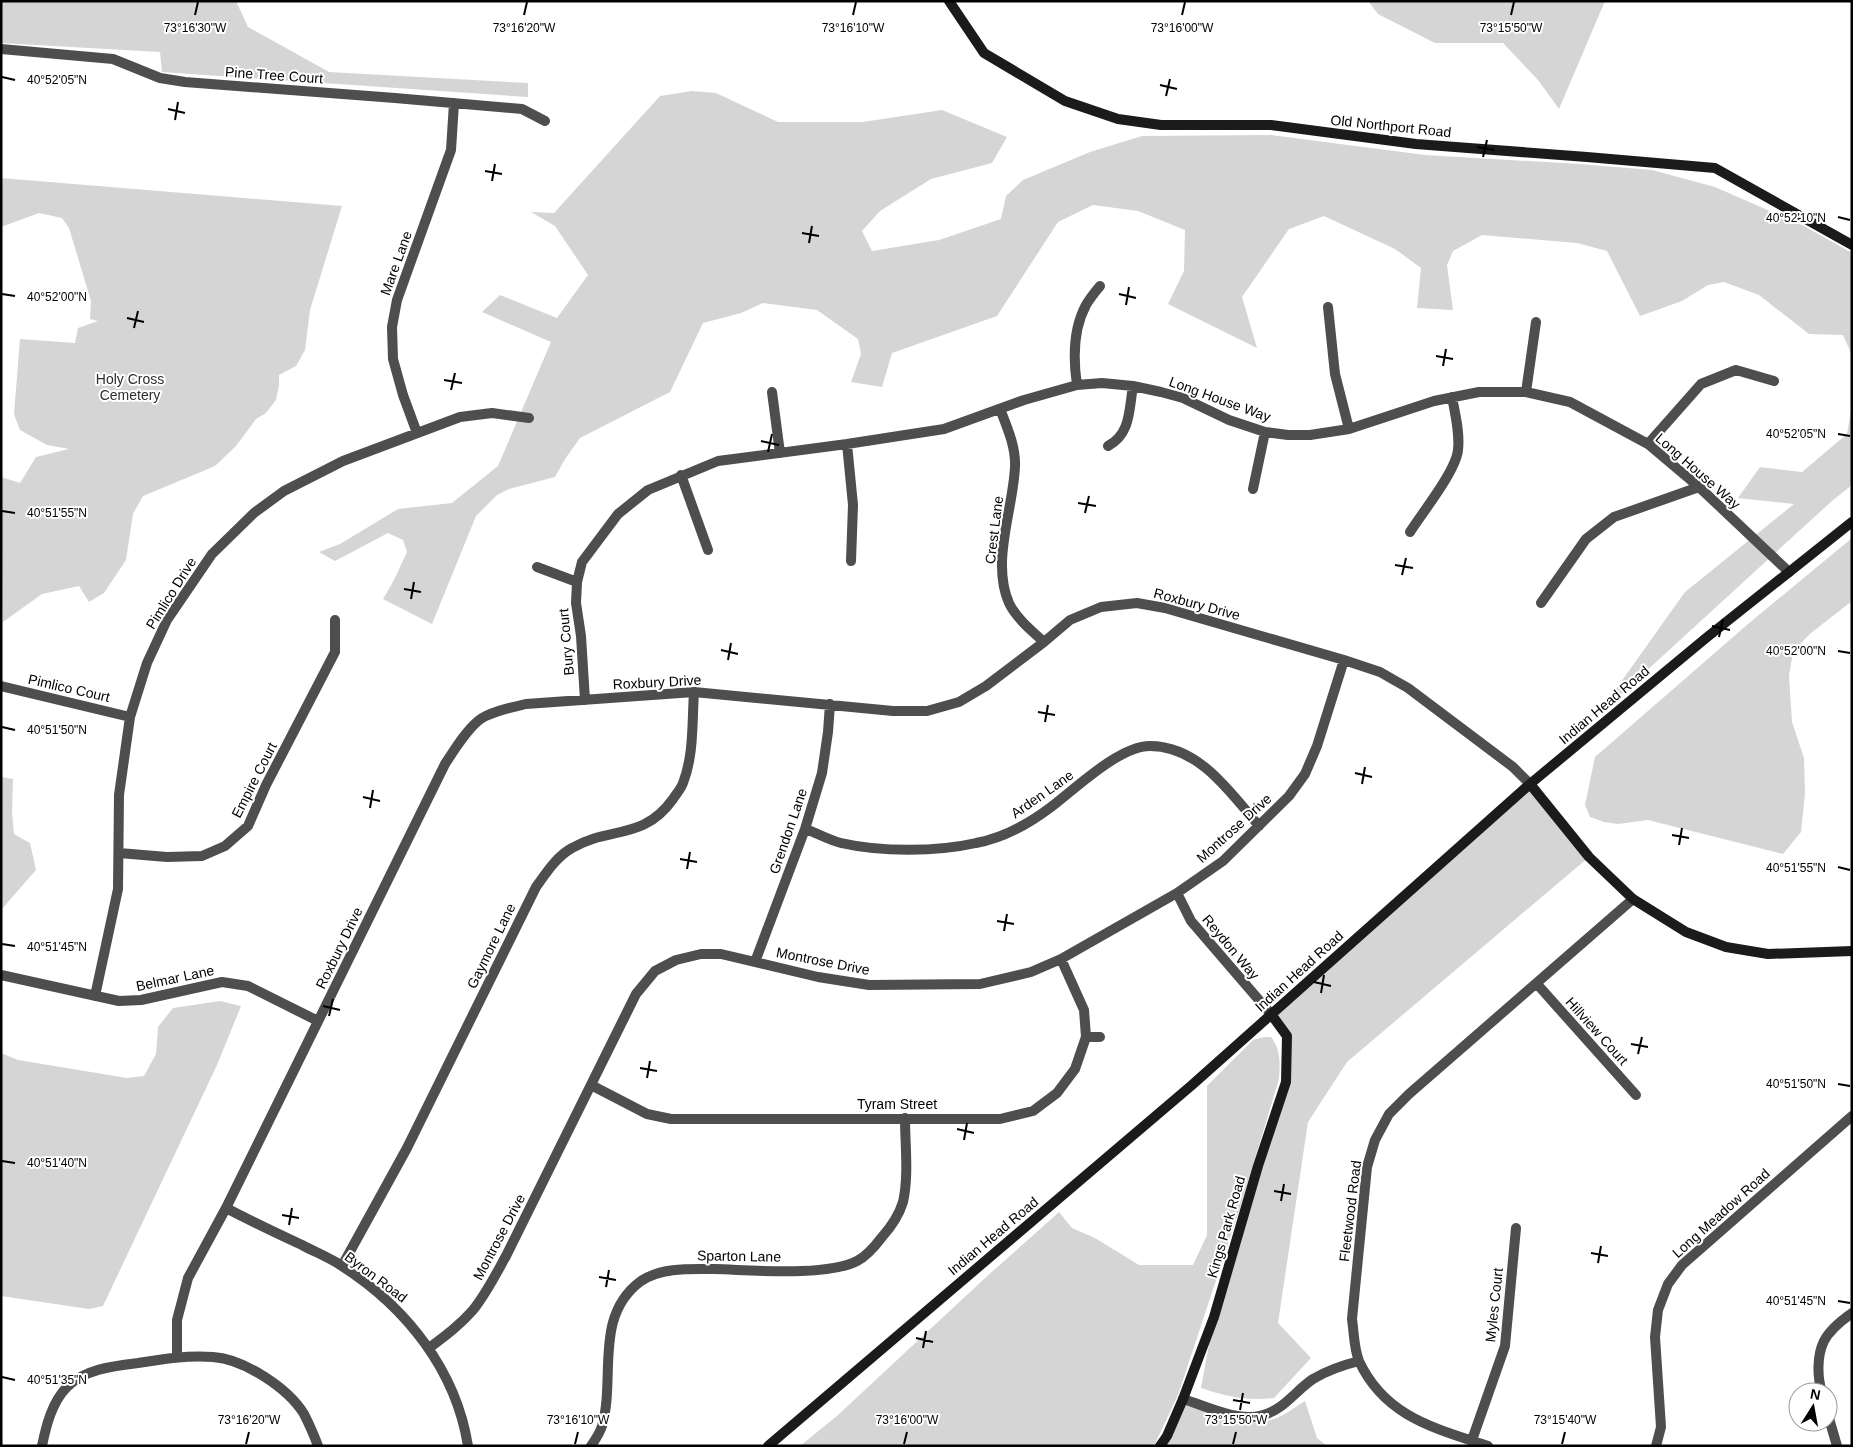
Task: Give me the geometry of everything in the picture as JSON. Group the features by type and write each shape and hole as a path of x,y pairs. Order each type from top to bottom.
{"main road":[{"name":"Old Northport Road","path":"949,1 984,53 1065,101 1118,119 1161,125 1271,125 1416,144 1715,168 1852,246"},
{"name":"Indian Head Road","path":"768,1446 1192,1085 1530,784 1706,638 1852,522"},
{"path":"1530,784 1589,857 1633,899 1686,932 1726,947 1768,954 1852,951"},
{"name":"Kings Park Road","path":"1160,1446 1167,1436 1214,1317 1258,1166 1286,1082 1287,1036 1271,1014"}],"street":[{"name":"Pine Tree Court","path":"1,49 113,59 160,78 185,82 522,109 545,121"},
{"name":"Mare Lane","path":"417,433 403,396 393,358 392,327 397,300 451,150 454,103"},
{"path":"1077,385 1074,364 1076,334 1086,305 1100,286"},
{"path":"1328,307 1335,374 1349,430"},
{"path":"1526,392 1536,322"},
{"path":"1648,444 1702,384 1736,370 1774,381"},
{"name":"Long House Way","path":"577,582 582,562 618,514 648,490 681,475 718,461 944,429 1024,400 1077,385 1102,383 1133,386 1183,398 1230,420 1265,432 1288,436 1310,436 1349,430 1452,397 1479,392 1526,392 1570,402 1648,444 1699,487 1789,572"},
{"path":"1108,446 1118,441 1125,432 1133,386"},
{"path":"772,392 780,452"},
{"path":"1410,532 1450,471 1458,452 1458,431 1452,397"},
{"name":"Crest Lane","path":"1000,408 1013,444 1015,466 1002,560 1002,583 1010,604 1019,618 1044,642"},
{"name":"Pimlico Drive","path":"95,996 118,889 120,853 118,830 119,795 130,717 147,663 167,620 212,554 254,513 292,487 343,461 460,416 492,413 529,418"},
{"path":"1253,489 1265,432"},
{"path":"847,444 853,505 851,562"},
{"path":"681,475 708,550"},
{"path":"1541,603 1586,538 1614,517 1699,487"},
{"path":"536,567 577,582"},
{"name":"Bury Court","path":"577,582 576,603 581,636 586,700"},
{"name":"Roxbury Drive","path":"177,1356 177,1320 188,1278 226,1208 446,764 460,741 480,719 526,704 694,692 893,711 927,711 958,702 986,686 1070,620 1101,607 1137,602 1165,608 1380,672 1408,688 1513,767 1530,784"},
{"name":"Empire Court","path":"120,853 167,857 202,856 225,846 248,826 266,785 335,652 336,620"},
{"name":"Montrose Drive","path":"429,1348 454,1330 483,1296 506,1256 636,994 654,970 676,960 701,954 722,954 818,977 869,985 980,984 1031,972 1061,959 1178,893 1222,861 1289,796 1305,774 1317,746 1344,660"},
{"name":"Pimlico Court","path":"1,686 130,717"},
{"name":"Gaymore Lane","path":"342,1266 407,1148 541,880 551,866 572,848 598,838 647,825 667,807 683,785 690,761 694,692"},
{"name":"Grendon Lane","path":"755,962 805,829 822,773 830,704"},
{"name":"Arden Lane","path":"805,829 839,842 871,848 920,849 977,843 1012,832 1049,809 1097,771 1124,753 1149,746 1175,750 1195,760 1228,790 1259,826"},
{"name":"Reydon Way","path":"1178,893 1191,921 1271,1014"},
{"name":"Fleetwood Road","path":"1488,1446 1429,1427 1398,1410 1376,1387 1359,1360 1352,1319 1366,1167 1375,1140 1390,1114 1409,1094 1633,899"},
{"name":"Tyram Street","path":"591,1085 646,1114 671,1119 1000,1119 1034,1111 1057,1094 1062,1087 1075,1068 1086,1037 1084,1010 1061,959"},
{"name":"Belmar Lane","path":"1,975 119,1001 141,1000 222,982 248,986 318,1020"},
{"name":"Hillview Court","path":"1537,984 1636,1095"},
{"path":"1086,1037 1100,1037"},
{"name":"Long Meadow Road","path":"1656,1446 1661,1427 1655,1337 1658,1310 1668,1284 1682,1265 1852,1116"},
{"name":"Sparton Lane","path":"591,1446 602,1429 606,1408 608,1337 616,1314 627,1295 642,1281 664,1272 688,1269 808,1270 831,1268 858,1260 875,1246 893,1225 903,1202 905,1118"},
{"name":"Byron Road","path":"226,1208 342,1266 382,1295 406,1318 429,1348 452,1390 466,1432 468,1446"},
{"name":"Myles Court","path":"1472,1440 1505,1346 1516,1228"},
{"path":"1819,1382 1819,1363 1824,1341 1837,1324 1852,1312"},
{"path":"42,1446 52,1409 67,1387 81,1377 89,1372 120,1365 177,1356 215,1357 245,1366 280,1388 303,1413 314,1445"},
{"path":"1182,1399 1239,1416 1261,1416 1286,1404 1312,1380 1333,1368 1359,1360"},
{"path":"1833,1432 1837,1446"}],"green space":[{"path":"1,1 236,1 248,27 329,72 528,83 528,97 162,72 160,52 1,43"},
{"path":"1368,1 1605,1 1559,109 1538,80 1503,43 1435,43 1378,14"},
{"path":"692,91 716,93 778,122 863,122 942,110 1007,137 992,163 931,179 880,211 862,231 872,251 939,240 1001,219 1006,196 1023,180 1090,152 1142,136 1271,135 1425,155 1652,170 1715,187 1804,226 1852,253 1852,355 1843,335 1809,334 1759,295 1724,282 1708,285 1682,301 1640,316 1607,251 1577,243 1482,235 1453,251 1447,265 1453,310 1417,308 1421,268 1395,249 1324,216 1289,229 1242,297 1257,348 1168,304 1184,271 1185,230 1138,211 1093,205 1058,222 997,316 892,353 882,387 851,382 861,354 858,339 817,310 763,303 741,313 703,323 670,392 580,438 555,477 509,489 497,495 476,516 432,624 383,599 407,552 403,540 388,533 335,561 319,552 340,544 398,509 452,503 498,466 551,342 482,312 500,295 557,318 588,275 555,226 531,212 554,213 660,96"},
{"name":"Holy Cross Cemetery","path":"1,178 342,206 310,310 305,350 296,366 279,375 276,400 266,413 256,419 236,446 215,466 143,496 133,514 126,560 104,593 89,602 79,586 42,594 3,622 1,477 20,483 36,457 69,449 47,445 20,430 14,414 20,339 75,343 78,328 98,321 90,319 91,301 69,228 62,218 39,213 1,227"},
{"path":"1852,405 1852,485 1833,500 1596,717 1685,592 1794,504 1738,498 1760,467 1802,472 1847,434"},
{"path":"1852,538 1852,601 1811,633 1793,651 1789,676 1792,722 1804,758 1805,793 1801,832 1783,854 1648,820 1618,824 1590,817 1585,805 1595,757 1748,624"},
{"path":"1,777 13,779 12,813 14,834 30,843 36,870 1,910"},
{"path":"1530,784 1589,857 1347,1062 1308,1122 1278,1323 1311,1358 1274,1398 1254,1399 1237,1397 1201,1388 1214,1317 1286,1082 1287,1036 1271,1014"},
{"path":"220,1001 241,1006 217,1065 103,1306 89,1309 1,1296 1,1053 18,1060 127,1078 144,1076 156,1054 158,1027 173,1008"},
{"path":"1271,1037 1277,1047 1280,1062 1279,1079 1240,1208 1178,1395 1154,1446 800,1446 838,1415 1059,1212 1072,1228 1095,1238 1139,1265 1193,1265 1207,1235 1207,1086 1253,1040"},
{"path":"1305,1401 1317,1438 1327,1446 1166,1446 1185,1404 1227,1419 1260,1422 1275,1419"}]}
